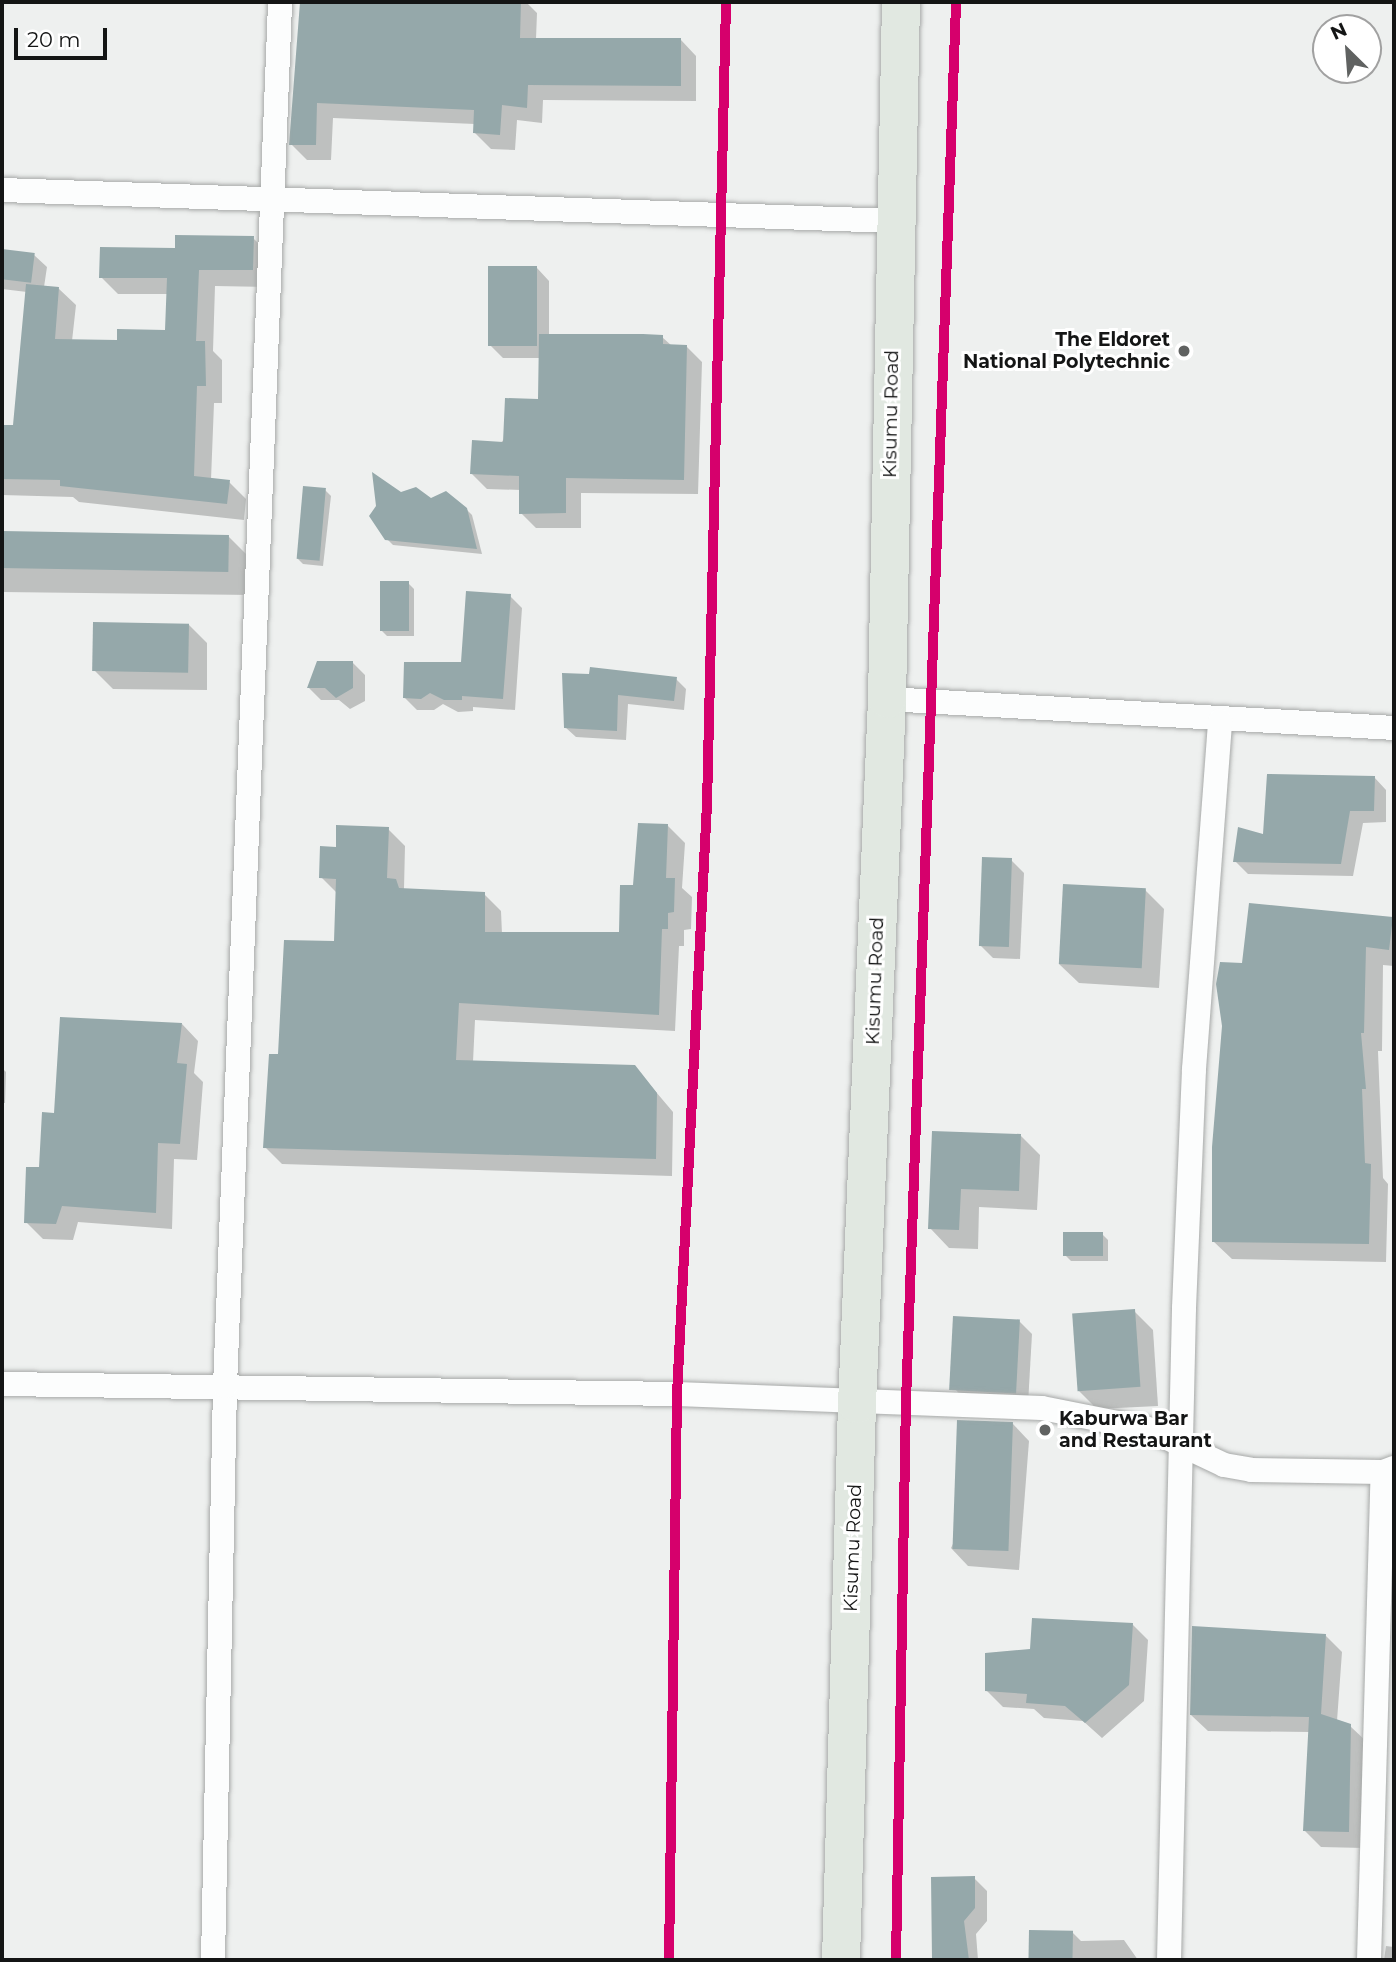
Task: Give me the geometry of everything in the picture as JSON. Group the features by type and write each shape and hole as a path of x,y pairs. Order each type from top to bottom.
{"highway":[{"name":"Kisumu Road","path":"841,1960 857,1404 887,699 894,221 901,2"}],"street":[{"path":"213,1960 225,1386 280,2"},
{"path":"2,190 894,221"},
{"path":"887,699 1220,721 1394,728"},
{"path":"1169,1960 1180,1441 1194,1069 1220,721"},
{"path":"2,1384 677,1394 857,1404 906,1401 1042,1408 1115,1419 1180,1441 1224,1465 1251,1470 1388,1470 1369,1960"}],"building":[{"path":"300,2 521,2 520,38 681,38 681,86 528,85 527,108 502,105 500,135 473,133 474,110 317,103 316,145 289,145"},
{"path":"175,235 254,236 253,270 199,270 196,341 205,341 206,386 197,386 194,476 230,480 227,504 60,486 60,480 2,479 2,425 13,425 26,284 59,287 55,339 117,340 117,329 165,330 167,278 99,278 100,247 175,248"},
{"path":"2,249 35,253 31,283 2,279"},
{"path":"488,266 537,266 537,346 488,346"},
{"path":"539,334 663,335 663,344 687,345 684,480 566,478 566,513 519,514 519,476 470,474 472,440 503,442 505,398 538,399"},
{"path":"372,472 401,492 416,487 431,498 446,491 467,508 477,549 385,540 369,516 376,506"},
{"path":"303,486 326,488 320,561 297,559"},
{"path":"2,531 229,535 228,572 2,568"},
{"path":"380,581 409,581 409,631 380,631"},
{"path":"466,591 511,594 503,699 462,696 462,700 444,700 430,693 421,699 403,698 404,662 461,662"},
{"path":"93,622 189,624 188,673 92,671"},
{"path":"317,661 353,661 353,688 336,698 325,688 307,688"},
{"path":"590,667 677,677 674,701 618,695 617,731 564,728 562,673 589,674"},
{"path":"1267,774 1375,776 1374,811 1350,811 1341,864 1233,862 1238,827 1263,834"},
{"path":"638,823 668,824 666,878 675,878 674,912 668,913 668,929 662,929 659,1015 459,1003 456,1060 635,1065 657,1093 656,1159 263,1148 269,1054 278,1054 284,940 334,941 336,879 319,878 320,846 336,847 336,825 389,827 387,878 396,879 399,888 485,892 485,932 619,932 620,885 633,885"},
{"path":"982,857 1012,858 1009,947 979,946"},
{"path":"1063,884 1146,888 1142,968 1059,964"},
{"path":"1249,903 1393,917 1389,950 1366,947 1364,1033 1361,1033 1366,1089 1362,1089 1365,1163 1371,1164 1369,1244 1212,1242 1212,1147 1222,1026 1216,984 1220,962 1242,963"},
{"path":"60,1017 182,1023 177,1063 187,1064 180,1144 158,1143 156,1213 62,1206 56,1224 24,1223 26,1167 39,1167 42,1112 54,1113"},
{"path":"932,1131 1021,1134 1019,1191 961,1189 959,1230 928,1229"},
{"path":"1063,1232 1103,1232 1103,1256 1063,1256"},
{"path":"1135,1309 1140,1387 1078,1391 1072,1313"},
{"path":"953,1316 1020,1320 1016,1393 949,1390"},
{"path":"957,1420 1013,1422 1008,1551 952,1549"},
{"path":"1032,1618 1133,1623 1129,1685 1085,1723 1065,1706 1026,1703 1027,1694 985,1691 985,1653 1030,1649"},
{"path":"1192,1626 1326,1634 1321,1714 1351,1724 1349,1832 1303,1831 1309,1717 1190,1715"},
{"path":"975,1876 975,1908 964,1921 969,1960 932,1960 931,1877"},
{"path":"1029,1930 1073,1931 1072,1960 1028,1960"}],"cycle path":[{"path":"669,1960 677,1394 707,804 726,2"},
{"path":"896,1960 906,1401 956,2"}],"place":[{"name":"The Eldoret National Polytechnic","path":"1184,351"},
{"name":"Kaburwa Bar and Restaurant","path":"1045,1430"}]}
